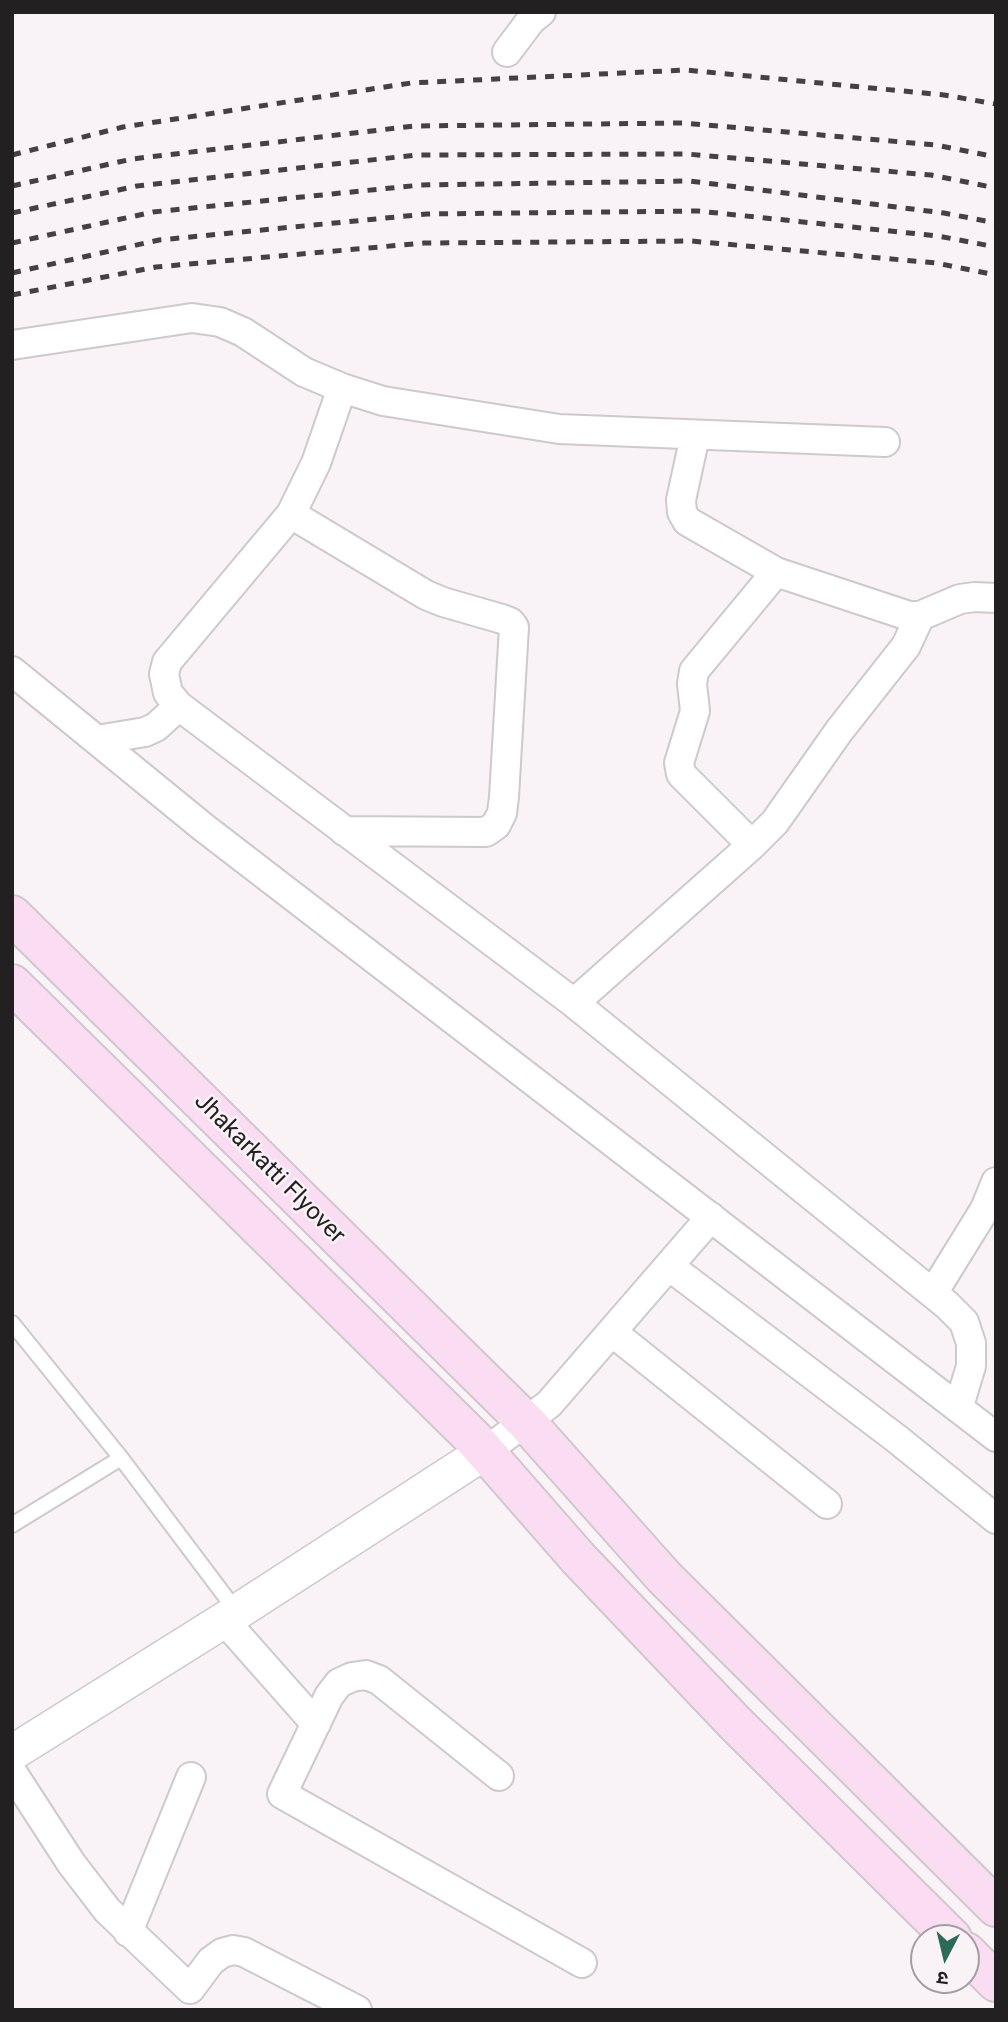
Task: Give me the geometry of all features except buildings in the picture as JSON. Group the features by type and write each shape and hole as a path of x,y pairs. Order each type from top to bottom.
{"main road":[{"name":"Jhakarkatti Flyover","path":"12,915 527,1423 664,1577 996,1907"},
{"name":"Jhakarkatti Flyover","path":"12,984 486,1451 578,1558 698,1684 938,1924"},
{"path":"980,1966 996,1982"}],"street":[{"path":"507,52 531,20 541,12"},
{"path":"12,345 192,318 220,322 243,332 304,372 383,401 559,429 885,442"},
{"path":"342,388 316,463 291,514 167,662 164,674 168,693 179,706 574,1003 933,1293 964,1322 971,1343 971,1366 959,1406"},
{"path":"695,436 681,500 682,512 687,521 776,572 898,614 920,616 960,599 996,598"},
{"path":"291,514 426,595 502,619 514,627 504,797 502,813 496,825 486,832 344,831"},
{"path":"752,845 681,774 679,763 695,710 692,684 694,671 776,572"},
{"path":"574,1003 752,845 787,807 839,731 906,646 920,616"},
{"path":"12,671 214,835 996,1437"},
{"path":"97,740 145,732 156,727 179,706"},
{"path":"933,1293 985,1209 996,1182"},
{"path":"12,1753 231,1616 527,1423 549,1404 711,1217"},
{"path":"669,1266 897,1439 996,1519"},
{"path":"612,1332 827,1504"},
{"path":"231,1616 316,1724"},
{"path":"499,1776 379,1680 366,1675 352,1677 340,1683 329,1696 282,1794 582,1963"},
{"path":"12,1772 71,1863 107,1910 128,1933 190,1989 211,1961 222,1953 233,1950 244,1952 357,2010"},
{"path":"128,1933 191,1777"}],"lane":[{"path":"12,1323 121,1458 231,1616"},
{"path":"12,1525 121,1458"}],"railway":[{"path":"12,155 123,127 411,83 686,70 944,95 996,104"},
{"path":"12,186 132,159 414,126 683,123 936,145 996,157"},
{"path":"12,213 137,186 416,155 687,154 931,175 996,188"},
{"path":"12,243 153,212 421,185 690,181 944,213 996,223"},
{"path":"12,273 159,240 427,214 698,211 938,236 996,247"},
{"path":"12,295 156,267 424,243 691,241 936,263 996,275"}]}
